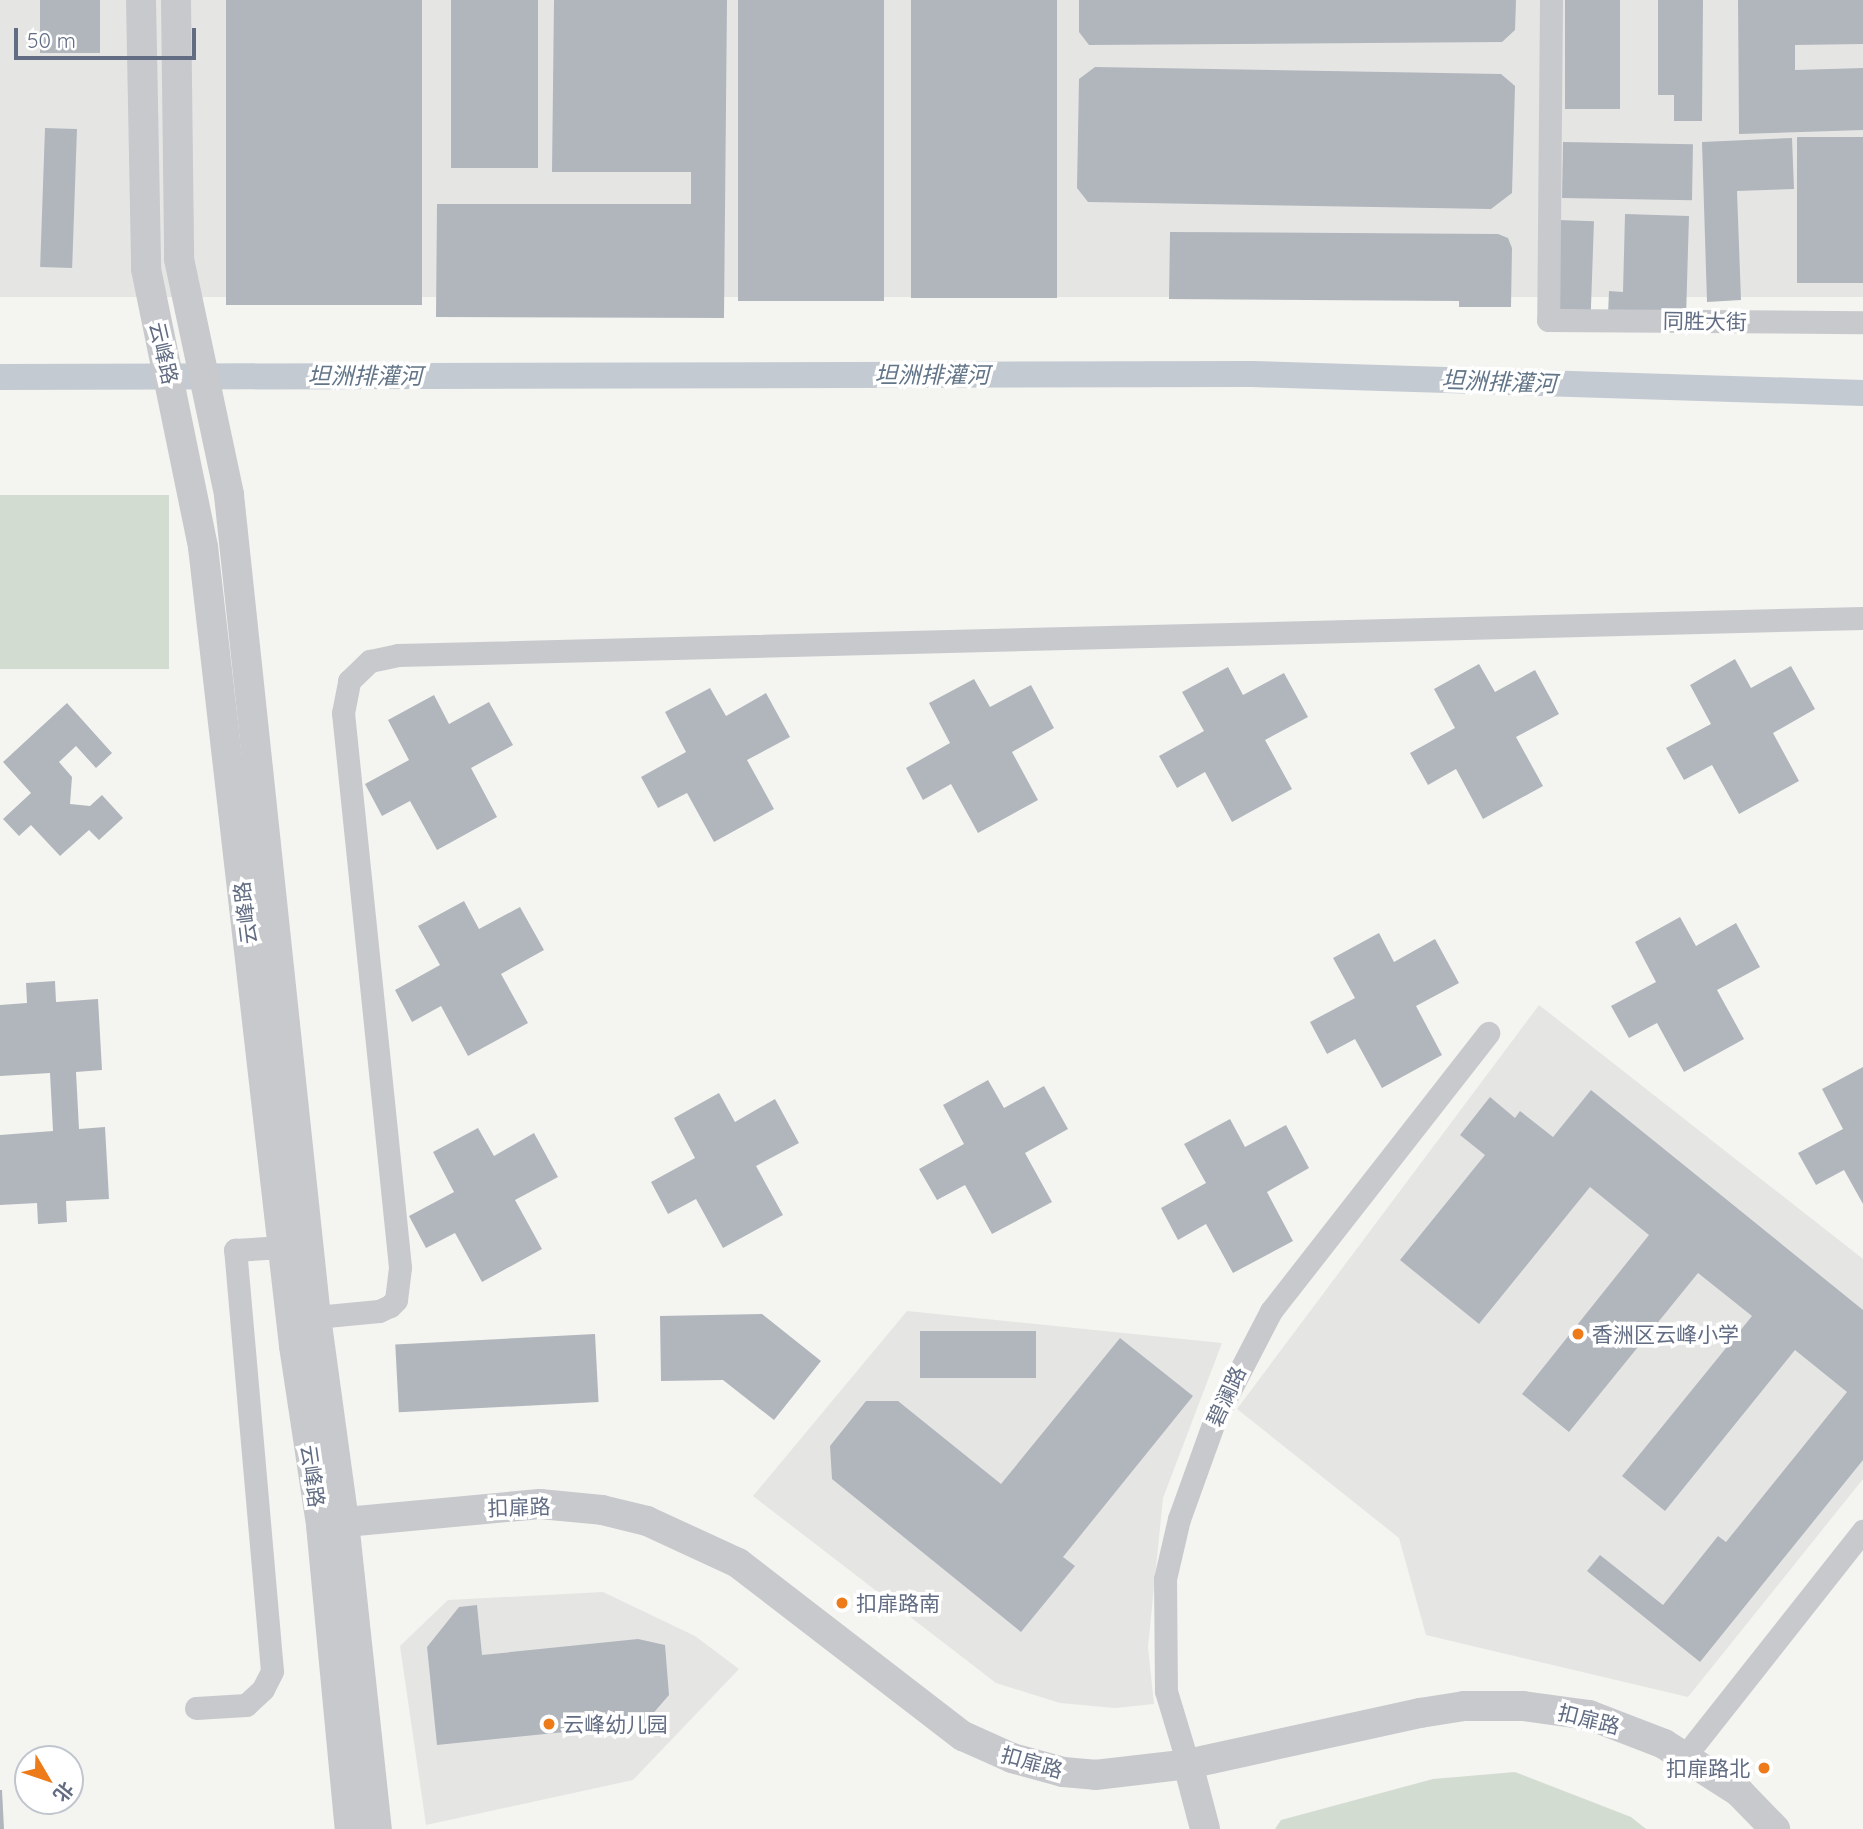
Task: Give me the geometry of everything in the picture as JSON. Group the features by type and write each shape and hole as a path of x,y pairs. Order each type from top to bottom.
{"street":[{"name":"云峰路","path":"142,0 146,268 196,507 283,1247 332,1524 377,1829"},
{"name":"云峰路","path":"176,0 179,259 229,495 316,1317 332,1524 350,1829"},
{"name":"同胜大街","path":"1551,0 1548,320 1863,322"},
{"path":"316,1317 379,1311 390,1306 396,1300 400,1267 343,713 349,681 370,661 398,655 1863,618"},
{"name":"碧澜路","path":"1205,1829 1166,1691 1165,1579 1179,1519 1215,1419 1271,1311 1488,1032"},
{"path":"197,1708 246,1705 263,1689 274,1656 235,1250 283,1247"},
{"name":"扣扉路","path":"332,1524 540,1504 602,1510 647,1521 738,1563 922,1707 986,1748 1063,1772 1095,1775 1188,1764 1420,1713 1497,1704 1589,1715 1685,1756 1739,1792 1775,1829"},
{"path":"1685,1756 1863,1531"}],"shaded area":[{"path":"0,0 1863,0 1863,297 0,297"},
{"path":"0,495 169,495 169,669 0,669"},
{"name":"香洲区云峰小学","path":"1539,1005 1863,1259 1863,1479 1688,1697 1426,1635 1399,1538 1237,1409"},
{"path":"907,1311 1222,1343 1163,1498 1148,1647 1154,1704 1115,1708 1060,1703 996,1683 753,1496"},
{"name":"云峰幼儿园","path":"603,1592 695,1636 739,1669 633,1780 426,1825 400,1646 448,1600"},
{"path":"1515,1772 1631,1817 1646,1829 1275,1829 1281,1820 1433,1779"}],"building":[{"path":"40,0 100,0 100,53 40,53"},
{"path":"226,0 422,0 422,305 226,305"},
{"path":"451,0 538,0 538,168 451,168"},
{"path":"554,0 727,0 724,318 436,317 437,204 691,204 691,172 552,172"},
{"path":"738,0 884,0 884,301 738,301"},
{"path":"911,0 1057,0 1057,298 911,298"},
{"path":"1079,0 1516,0 1515,30 1502,42 1089,45 1079,32"},
{"path":"1565,0 1620,0 1620,109 1565,109"},
{"path":"1658,0 1703,0 1702,121 1674,121 1674,95 1658,95"},
{"path":"1738,0 1863,0 1863,44 1795,45 1795,70 1863,68 1863,130 1739,134"},
{"path":"1095,67 1501,74 1515,86 1512,193 1491,209 1088,202 1077,188 1079,79"},
{"path":"45,128 77,129 72,268 40,267"},
{"path":"1797,137 1863,137 1863,283 1797,283"},
{"path":"1792,138 1794,189 1737,191 1741,300 1707,302 1702,142"},
{"path":"1563,142 1693,144 1692,200 1562,198"},
{"path":"1625,214 1689,216 1686,317 1608,315 1609,291 1623,292"},
{"path":"1559,220 1594,221 1591,310 1556,309"},
{"path":"1170,232 1498,234 1508,238 1512,248 1511,307 1459,307 1459,301 1169,299"},
{"path":"1735,659 1751,688 1791,666 1815,709 1773,733 1799,781 1739,814 1712,765 1684,780 1666,748 1711,724 1690,685"},
{"path":"1479,664 1495,692 1535,670 1559,714 1516,737 1543,786 1483,819 1456,769 1428,785 1410,753 1455,728 1434,689"},
{"path":"1228,667 1243,695 1284,673 1308,717 1265,740 1292,789 1232,822 1205,772 1177,788 1159,756 1204,731 1182,692"},
{"path":"974,679 990,707 1031,685 1054,728 1012,752 1038,800 978,833 951,784 923,800 906,768 950,743 929,703"},
{"path":"710,688 726,716 766,693 790,737 747,760 774,809 714,842 687,793 658,808 641,777 686,752 665,712"},
{"path":"434,695 449,724 489,702 513,745 471,768 497,817 437,850 410,801 382,816 365,784 409,760 388,720"},
{"path":"67,703 112,753 96,768 76,746 59,762 72,777 70,804 90,806 102,795 123,818 99,840 89,830 60,856 31,825 19,836 3,819 31,793 3,762"},
{"path":"464,901 479,929 520,907 544,950 501,974 528,1023 468,1056 441,1006 412,1022 395,990 440,965 418,926"},
{"path":"1680,917 1696,946 1736,923 1760,967 1717,990 1744,1039 1684,1072 1657,1023 1629,1038 1611,1006 1656,982 1635,942"},
{"path":"1379,933 1394,962 1435,939 1459,983 1416,1006 1442,1055 1382,1088 1355,1039 1327,1054 1310,1022 1355,998 1333,958"},
{"path":"55,981 56,1002 98,999 102,1070 76,1072 79,1129 105,1127 109,1199 66,1201 67,1222 38,1224 37,1203 0,1205 0,1135 53,1131 50,1073 0,1076 0,1005 27,1003 26,983"},
{"path":"1863,1067 1863,1204 1844,1170 1816,1185 1798,1153 1843,1129 1822,1089"},
{"path":"988,1080 1004,1108 1044,1086 1068,1129 1025,1153 1052,1202 992,1234 965,1185 937,1200 919,1169 964,1144 943,1105"},
{"path":"1591,1090 1863,1310 1863,1460 1700,1662 1587,1571 1600,1555 1663,1605 1718,1536 1726,1542 1847,1392 1795,1350 1665,1511 1622,1476 1752,1316 1698,1273 1569,1432 1522,1394 1649,1235 1590,1187 1479,1324 1400,1260 1485,1155 1460,1135 1490,1097 1515,1118 1520,1111 1553,1137"},
{"path":"719,1093 735,1122 775,1099 799,1143 756,1166 783,1215 723,1248 696,1199 668,1214 651,1182 695,1158 674,1118"},
{"path":"1230,1119 1245,1147 1286,1125 1309,1168 1267,1192 1293,1241 1233,1273 1206,1224 1178,1240 1161,1208 1206,1183 1184,1144"},
{"path":"478,1128 494,1156 534,1133 558,1177 515,1200 542,1249 482,1282 455,1233 426,1248 409,1216 454,1192 433,1152"},
{"path":"762,1314 821,1361 774,1420 723,1380 661,1381 660,1316"},
{"path":"920,1331 1036,1331 1036,1378 920,1378"},
{"path":"595,1334 599,1402 399,1412 395,1344"},
{"path":"1120,1338 1193,1396 1063,1557 1075,1566 1021,1632 832,1479 830,1446 866,1401 898,1401 1001,1484"},
{"path":"477,1605 482,1655 638,1639 665,1645 669,1695 644,1724 437,1745 427,1647 459,1607"},
{"path":"2,1790 4,1829 0,1829"}],"waterway":[{"name":"坦洲排灌河","path":"0,377 1252,374 1863,393"}],"place":[{"name":"香洲区云峰小学","path":"1578,1334"},
{"name":"扣扉路南","path":"842,1603"},
{"name":"云峰幼儿园","path":"549,1724"},
{"name":"扣扉路北","path":"1764,1768"}]}
